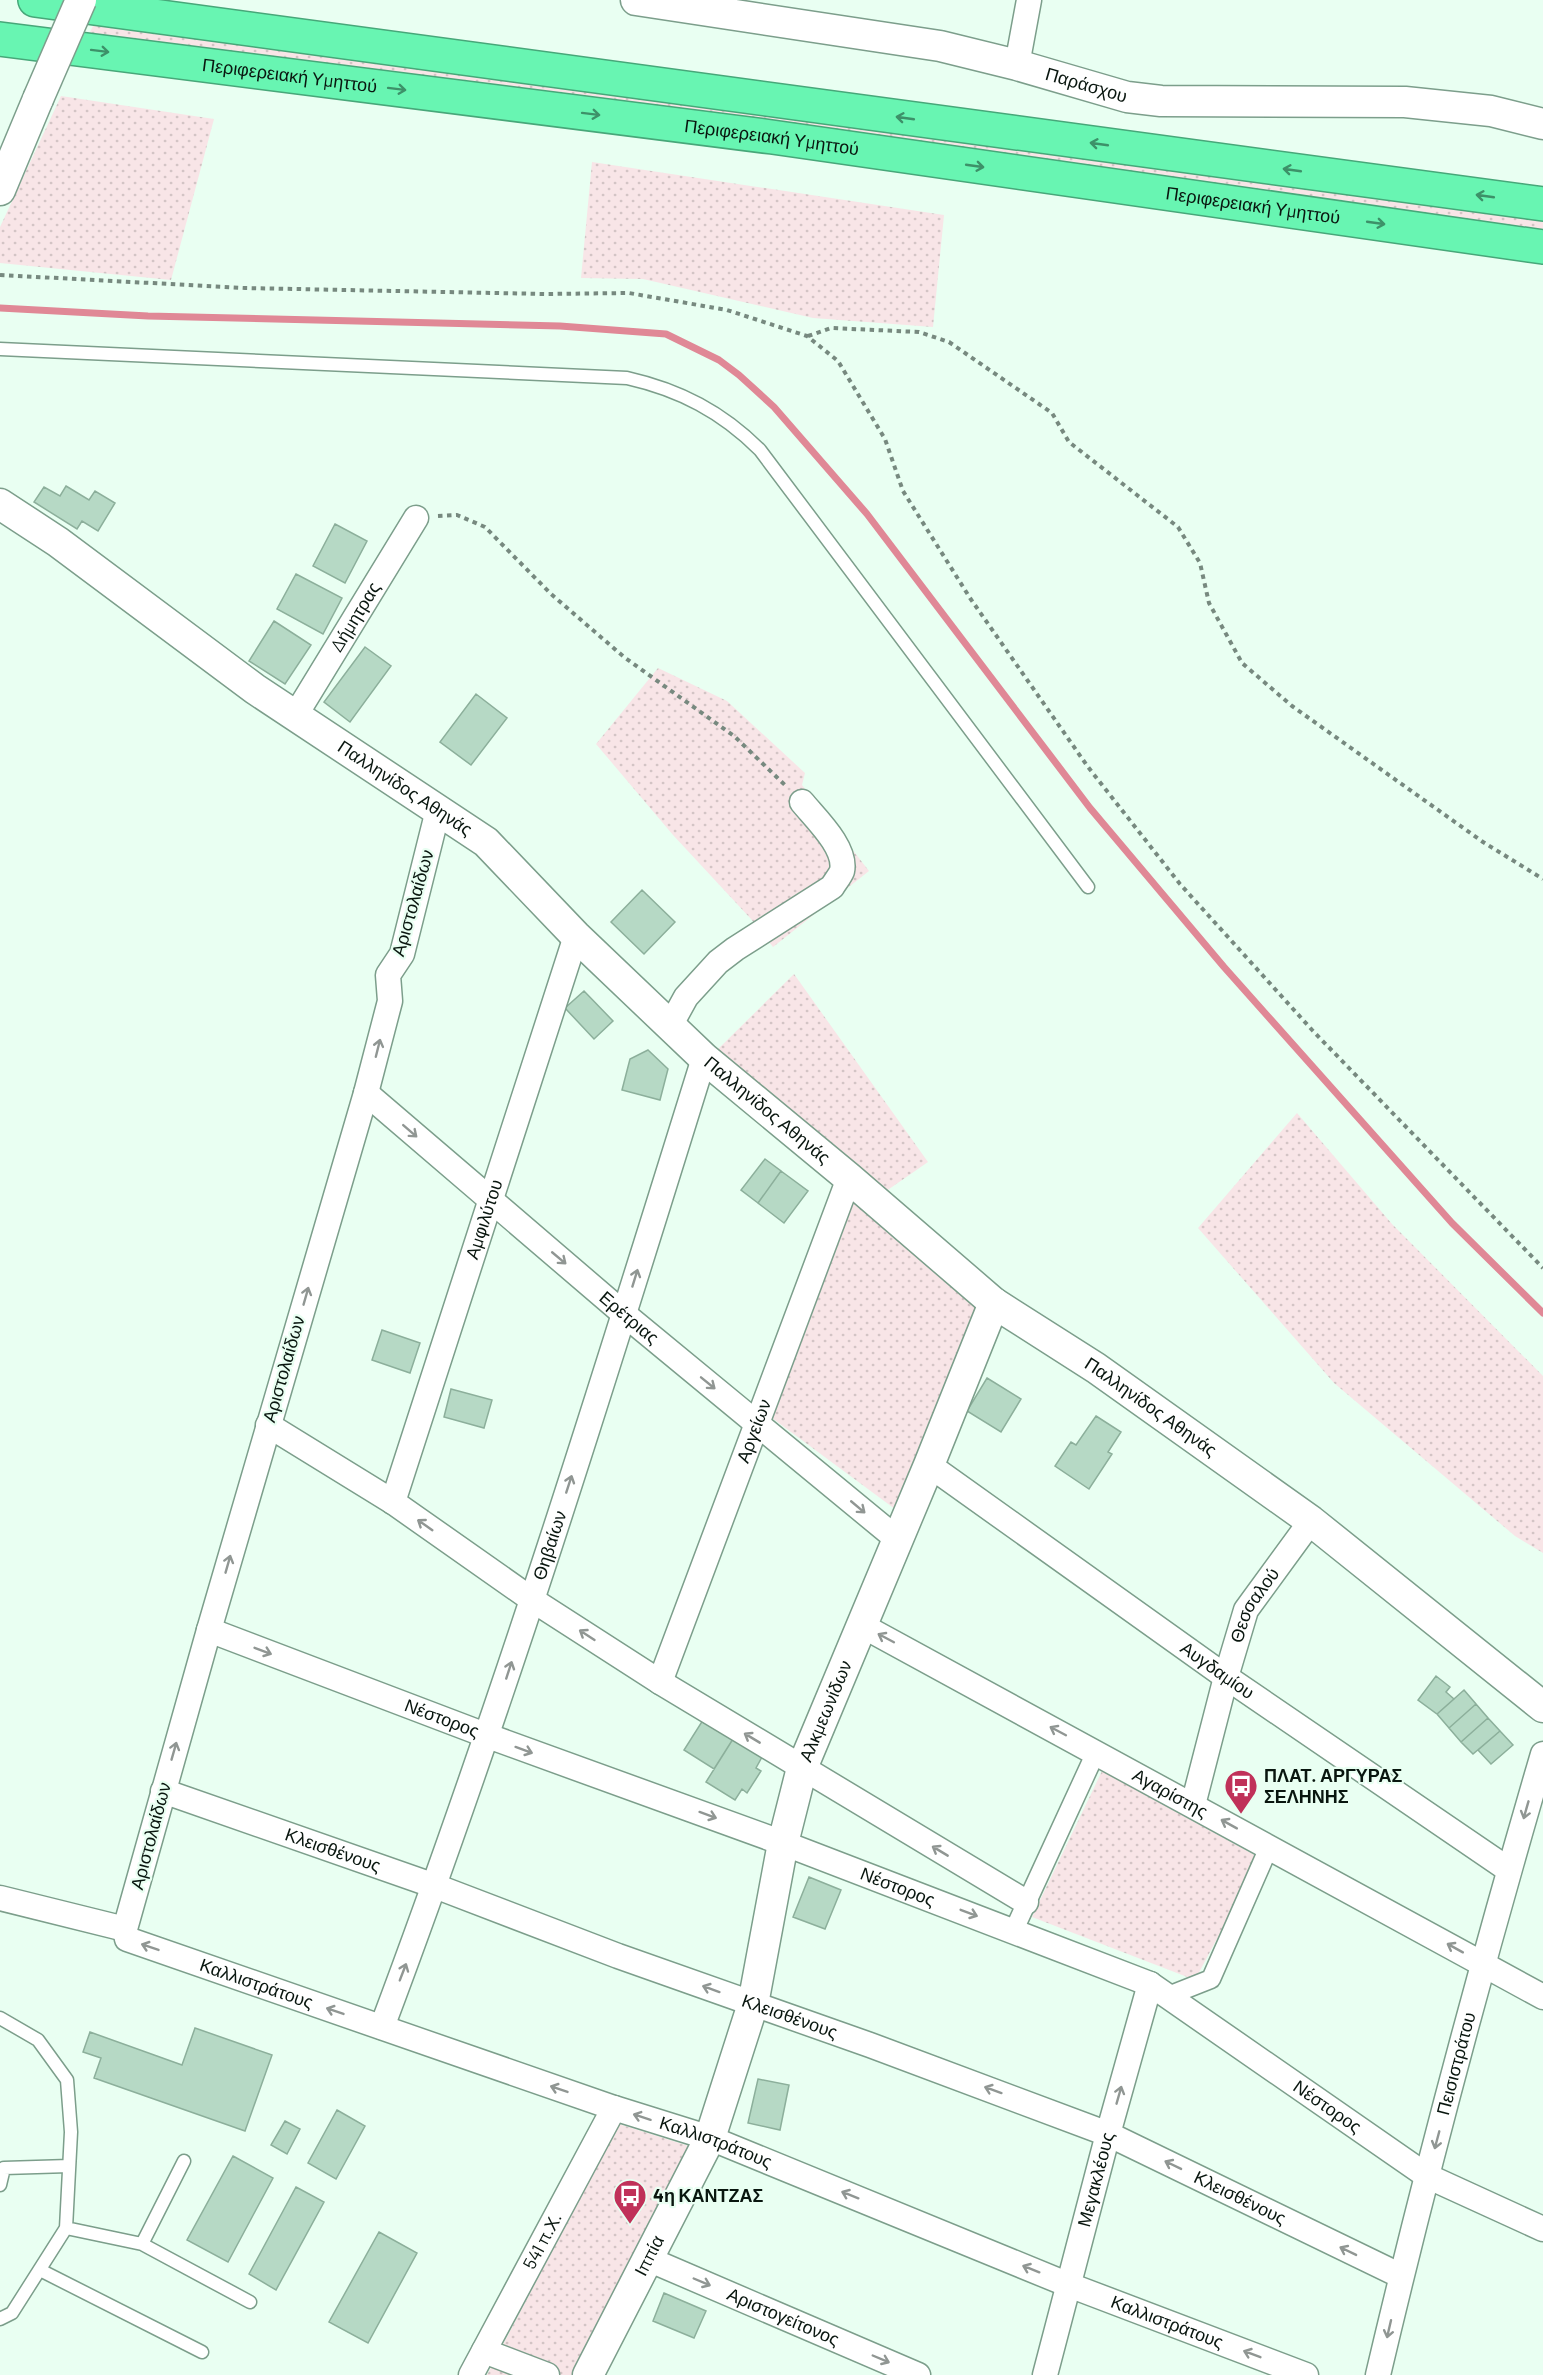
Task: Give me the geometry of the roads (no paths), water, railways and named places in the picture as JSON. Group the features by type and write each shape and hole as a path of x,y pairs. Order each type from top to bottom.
{"highway":[{"name":"Περιφερειακή Υμηττού","path":"35,0 1543,204"},
{"name":"Περιφερειακή Υμηττού","path":"0,39 772,137 1543,247"}],"street":[{"path":"0,190 81,0"},
{"name":"Παράσχου","path":"636,0 940,46 1017,65 1126,98 1161,101 1405,102 1491,111 1543,124"},
{"path":"1017,65 1029,0"},
{"name":"Παλληνίδος Αθηνάς","path":"0,504 58,542 255,689 486,842 576,936 704,1058 849,1178 994,1303 1096,1368 1311,1521 1543,1707"},
{"name":"Δήμητρας","path":"295,716 416,518"},
{"path":"670,1026 686,997 718,962 831,887 841,873 843,860 839,849 802,802"},
{"name":"Αριστολαίδων","path":"125,1929 268,1425 366,1093 390,1001 388,975 402,954 438,810"},
{"name":"Αμφιλύτου","path":"393,1502 576,936"},
{"name":"Θηβαίων","path":"382,2027 488,1736 704,1058"},
{"name":"Ερέτριας","path":"366,1093 624,1314 897,1539"},
{"name":"Αργείων","path":"660,1682 849,1178"},
{"name":"Αλκμεωνίδων","path":"710,2138 753,2004 783,1843 802,1768 994,1303"},
{"path":"268,1425 393,1502 531,1599 660,1682 1026,1902"},
{"name":"Αυγδαμίου","path":"929,1465 1226,1677 1509,1870"},
{"name":"Θεσσαλού","path":"1193,1805 1246,1610 1311,1521"},
{"name":"Αγαρίστης","path":"861,1625 1543,1997"},
{"name":"Νέστορος","path":"209,1630 488,1736 1014,1930 1159,1990 1427,2176 1543,2229"},
{"path":"1014,1930 1096,1752"},
{"name":"Πεισιστράτου","path":"1378,2375 1427,2176 1509,1870 1543,1754"},
{"name":"Κλεισθένους","path":"163,1791 435,1886 618,1956 977,2084 1108,2134 1401,2276"},
{"path":"1159,1990 1211,1979 1269,1846"},
{"path":"0,1898 125,1929"},
{"name":"Καλλιστράτους","path":"125,1929 127,1939 614,2108 710,2138 1069,2284 1306,2375"},
{"name":"Μεγακλέους","path":"1045,2375 1108,2134 1159,1990"},
{"name":"541 π.Χ.","path":"471,2375 614,2108"},
{"name":"Ιππία","path":"588,2375 710,2138"},
{"name":"Αριστογείτονος","path":"648,2259 918,2375"},
{"path":"484,2351 547,2375"}],"lane":[{"path":"0,349 627,378 662,387 703,405 744,434 775,468 1088,887"},
{"path":"0,2018 38,2040 67,2080 71,2132 66,2228 12,2313 0,2319"},
{"path":"142,2244 184,2161"},
{"path":"0,2185 4,2168 69,2166"},
{"path":"66,2228 142,2244 250,2302"},
{"path":"39,2270 202,2352"}],"waterway":[{"path":"0,308 148,316 560,326 666,334 719,360 774,407 867,514 1090,808 1224,967 1452,1223 1543,1313"}],"place":[{"name":"ΠΛΑΤ. ΑΡΓΥΡΑΣ ΣΕΛΗΝΗΣ","path":"1241,1815"},
{"name":"4η ΚΑΝΤΖΑΣ","path":"630,2225"}]}
